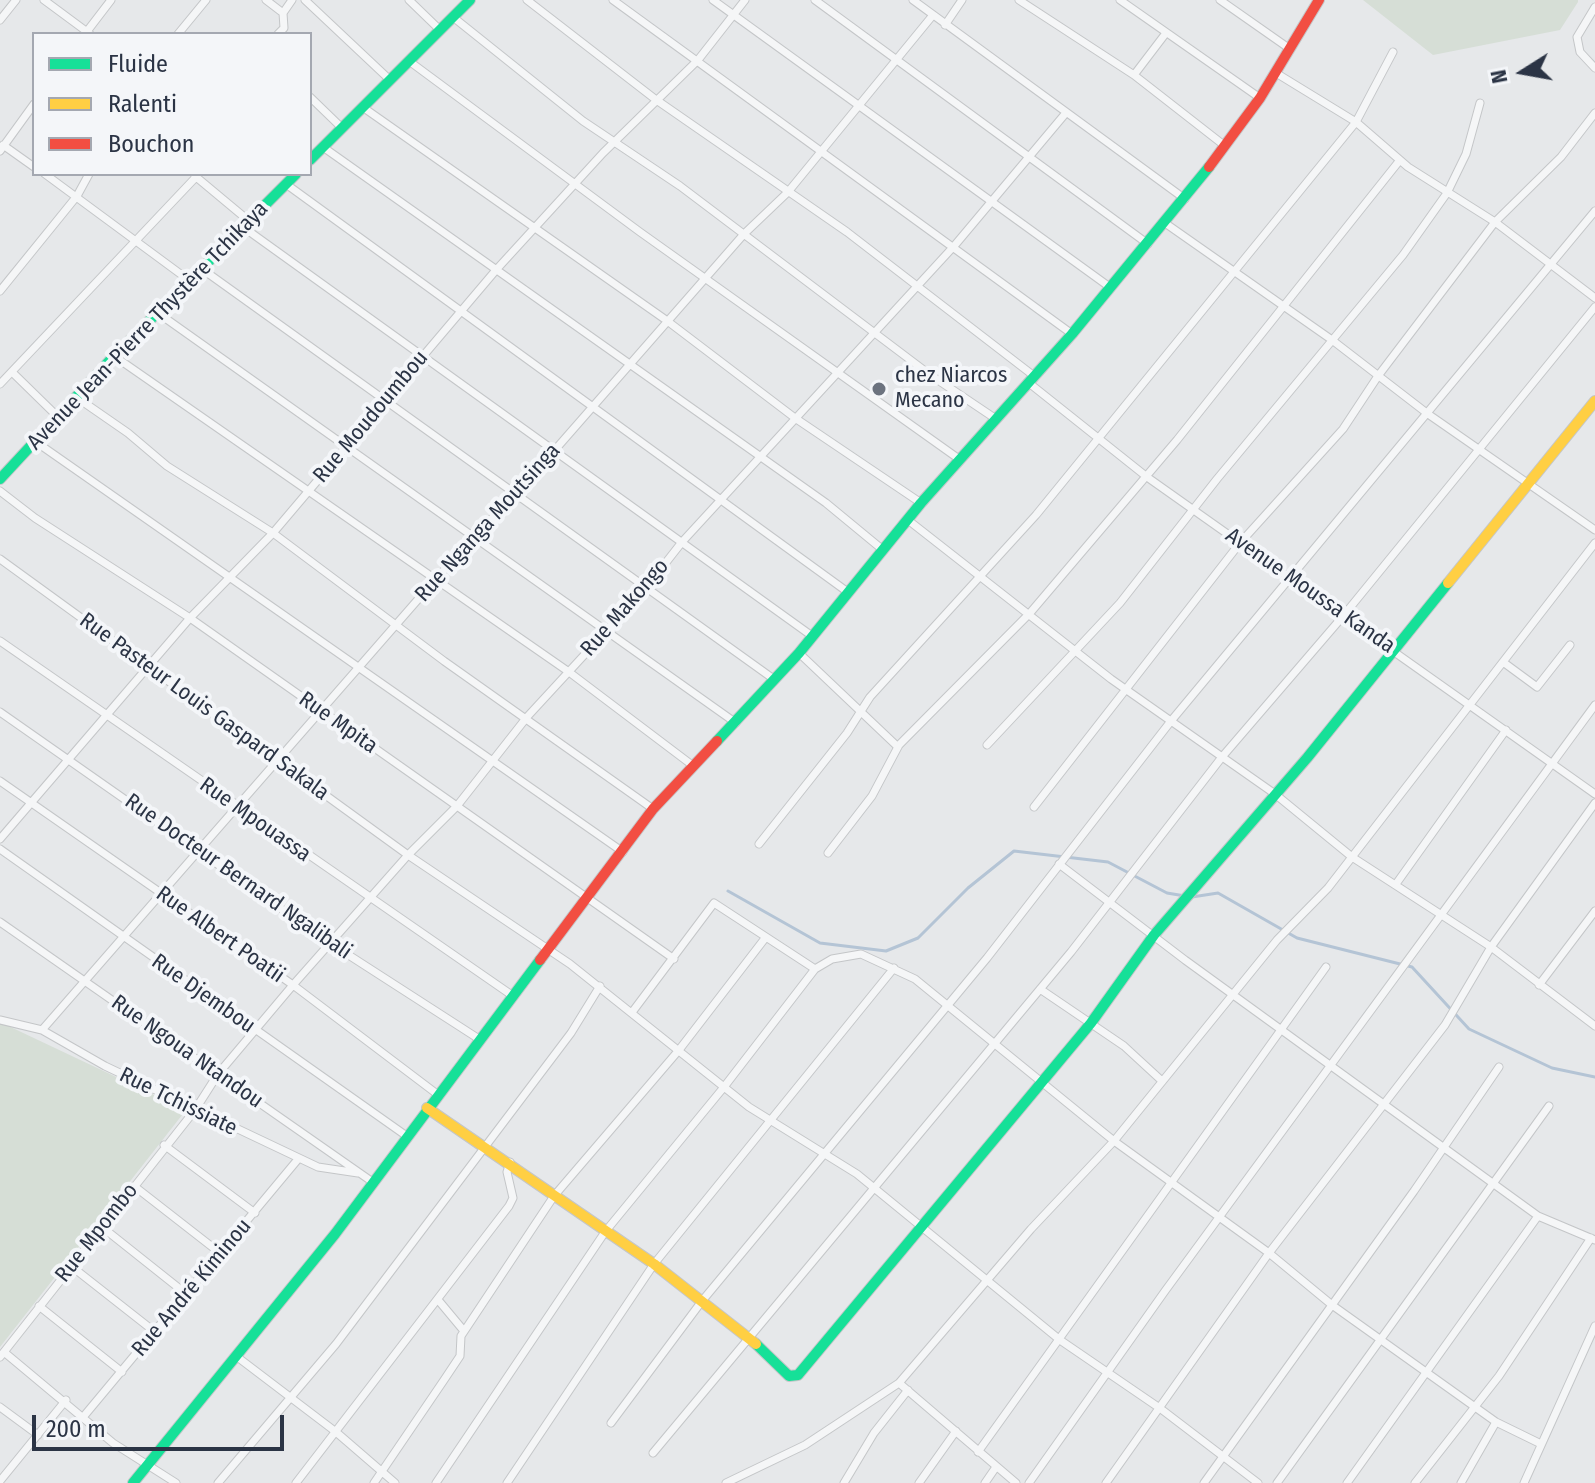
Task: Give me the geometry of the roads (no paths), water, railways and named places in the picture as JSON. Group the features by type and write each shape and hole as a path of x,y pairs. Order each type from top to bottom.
{"street":[{"path":"0,20 16,0"},
{"path":"44,0 86,32"},
{"path":"88,32 111,0"},
{"path":"180,32 206,0"},
{"path":"266,0 283,13"},
{"path":"280,32 284,28 283,13 292,0"},
{"path":"305,0 390,80"},
{"path":"409,0 440,30"},
{"path":"312,158 470,0"},
{"name":"Avenue Moussa Kanda","path":"527,0 655,99 847,232 1147,477 1595,794"},
{"path":"613,0 821,153 955,245 1072,334"},
{"path":"713,0 1111,288"},
{"name":"Rue Moudoumbou","path":"0,839 190,618 273,533 496,270 655,99 698,60 735,18 745,0"},
{"path":"815,0 896,63 1031,157 1148,244"},
{"path":"913,0 1185,199"},
{"path":"945,25 962,0"},
{"path":"1019,0 1134,75 1225,146"},
{"path":"1120,0 1260,98"},
{"path":"1220,0 1290,49"},
{"path":"133,1483 374,1183 437,1094 653,809 799,653 921,503 1072,334 1185,199 1260,98 1318,1"},
{"path":"1595,7 1577,37 1580,52 1595,68"},
{"name":"Rue Nganga Moutsinga","path":"42,1030 666,320 744,234 788,192 933,15"},
{"path":"453,17 527,78 996,419"},
{"path":"1134,75 1166,33"},
{"path":"759,844 870,697 982,575 1100,437 1356,122 1393,52"},
{"path":"409,61 959,459"},
{"path":"1276,73 1356,122 1400,160 1495,222 1595,298"},
{"path":"312,99 342,128"},
{"path":"987,745 1078,652 1403,255 1447,193 1466,154 1480,103"},
{"path":"32,107 1,147 32,166"},
{"path":"364,108 666,320 795,418 921,503"},
{"path":"1034,807 1240,543 1343,429 1378,376 1495,222 1561,157 1595,113"},
{"name":"Rue Makongo","path":"195,1110 218,1074 293,985 408,855 457,806 527,717 646,588 682,542 917,288 1065,114"},
{"path":"323,147 412,207 826,503 883,550"},
{"path":"828,853 872,796 898,747 948,692 1030,613 1095,533 1147,477 1400,160"},
{"path":"48,176 190,281"},
{"path":"0,291 77,196 88,176"},
{"path":"0,384 195,176 246,224 421,358 812,636"},
{"name":"Avenue Jean-Pierre Thystère Tchikaya","path":"0,479 114,356 294,176"},
{"path":"286,184 590,408 849,593"},
{"path":"611,1423 702,1301 947,1004 1171,721 1595,211"},
{"path":"1165,223 1285,305 1476,449 1595,530"},
{"path":"202,269 384,403 775,680"},
{"path":"653,1453 1040,989 1222,757 1344,615 1476,449 1595,307"},
{"path":"158,313 736,723"},
{"path":"114,356 569,672 692,765"},
{"path":"12,372 58,417"},
{"path":"76,397 128,433 167,466 273,533 653,809"},
{"path":"427,1108 510,1162 654,1264 749,1338 789,1376 798,1375 1091,1023 1154,935 1394,650 1595,401"},
{"path":"36,442 623,852"},
{"name":"Rue Mpita","path":"0,491 35,518 190,618 674,959"},
{"path":"908,520 1124,688 1275,794 1352,857 1491,947 1595,1026"},
{"path":"726,1483 805,1445 899,1383 1031,1229 1114,1141 1277,940 1328,888 1595,543"},
{"name":"Rue Pasteur Louis Gaspard Sakala","path":"0,559 408,855 600,986 772,1122 876,1188 1060,1340 1161,1409 1258,1483"},
{"name":"Rue Mpouassa","path":"0,641 513,996"},
{"path":"1503,662 1537,687 1570,645"},
{"path":"799,653 898,747"},
{"path":"1029,1483 1110,1374 1165,1291 1595,705"},
{"name":"Rue Docteur Bernard Ngalibali","path":"0,712 330,943 479,1039"},
{"path":"1396,884 1506,730"},
{"name":"Rue Albert Poatii","path":"0,781 293,985 437,1094"},
{"path":"1106,1483 1269,1253 1445,1025 1491,947 1595,803"},
{"name":"Rue Djembou","path":"0,849 408,1137"},
{"path":"1059,864 1491,1183 1538,1216 1593,1239 1551,1302 1415,1483"},
{"path":"633,1011 714,903 815,969"},
{"path":"1539,985 1595,911"},
{"name":"Rue Ngoua Ntandou","path":"0,922 374,1183"},
{"path":"374,1483 460,1356 464,1331 554,1196 679,1050 766,937"},
{"path":"436,1483 605,1232 724,1087 815,969 832,959 861,954 915,979 1114,1141 1269,1253 1332,1305 1496,1422 1539,1443"},
{"path":"978,1452 1326,967"},
{"path":"507,1483 654,1264 894,968"},
{"path":"218,1483 336,1344 571,1033 600,986"},
{"path":"1040,989 1091,1023 1162,1081"},
{"name":"Rue Tchissiate","path":"0,1020 42,1030 195,1110 299,1158 338,1172 361,1173"},
{"path":"1204,1483 1499,1067"},
{"path":"1277,1483 1549,1106"},
{"name":"Rue Mpombo","path":"2,1355 164,1145 195,1110"},
{"path":"164,1145 255,1213"},
{"name":"Rue André Kiminou","path":"84,1416 299,1158"},
{"path":"296,1483 439,1301 509,1206 513,1198 507,1172 510,1162"},
{"path":"134,1186 220,1253"},
{"path":"1347,1483 1538,1216"},
{"path":"102,1227 185,1293"},
{"path":"71,1266 155,1332"},
{"path":"439,1301 464,1331"},
{"path":"39,1306 122,1372"},
{"path":"1524,1483 1539,1443 1595,1326"},
{"path":"2,1355 66,1400 122,1449 176,1483"},
{"path":"236,1356 336,1432 395,1483"},
{"path":"899,1383 1016,1483"},
{"path":"844,1483 874,1433 908,1390"},
{"path":"0,1481 66,1400"},
{"path":"0,1407 38,1435"},
{"path":"1461,1483 1496,1422"},
{"path":"919,1483 956,1431"},
{"path":"985,1483 996,1467"}],"waterway":[{"path":"728,891 820,943 886,951 918,938 968,888 1014,851 1108,862 1167,893 1185,896"},
{"path":"1192,897 1218,893 1297,938 1412,967 1469,1029 1552,1068 1595,1077"}],"place":[{"name":"chez Niarcos Mecano","path":"879,389"}]}
